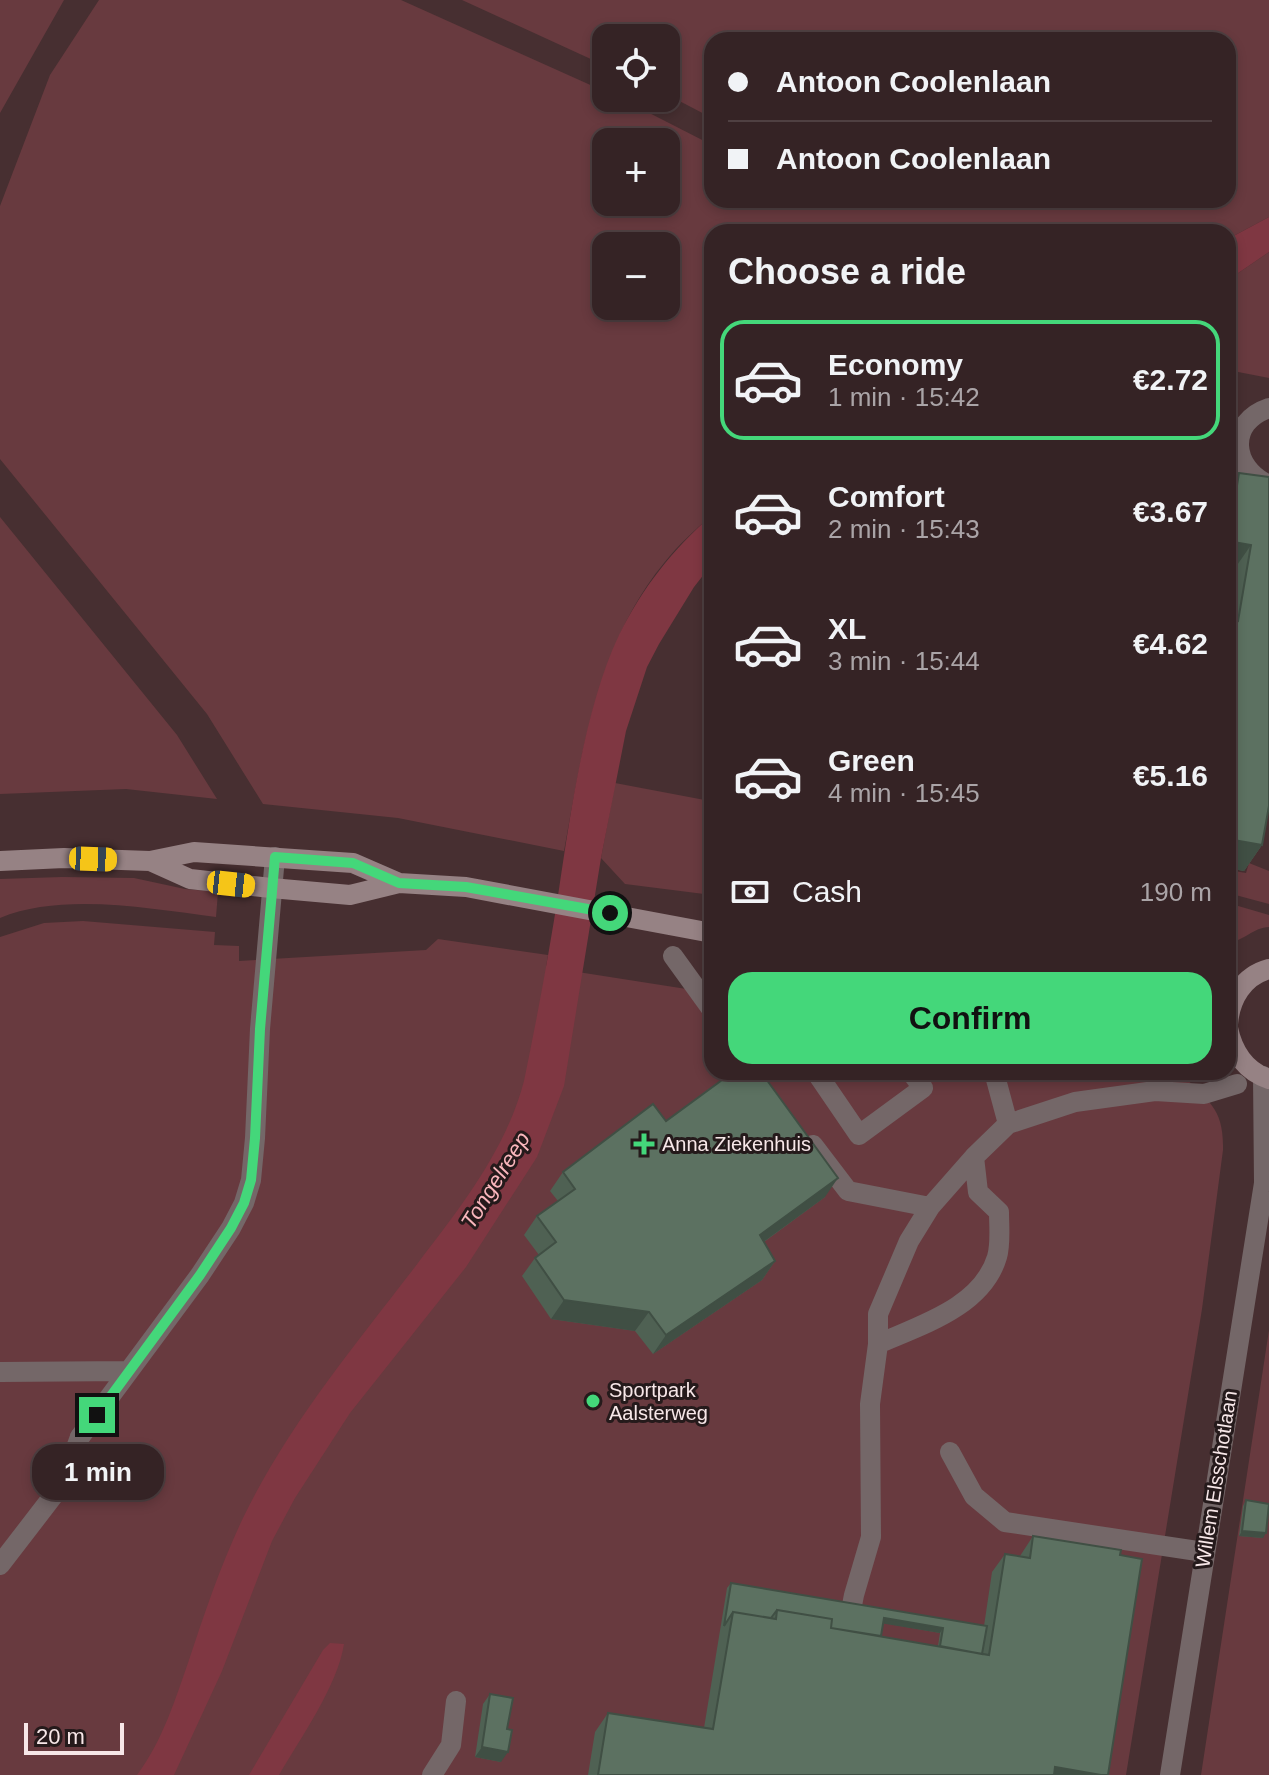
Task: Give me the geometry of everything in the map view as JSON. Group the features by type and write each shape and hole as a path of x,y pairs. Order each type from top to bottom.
{"main road":[{"path":"0,861 64,858 150,861 194,852 353,863 399,883"},
{"path":"150,861 190,879 350,895 399,883 466,887 704,931"},
{"path":"1236,991 1269,969"},
{"path":"1236,1052 1249,1068 1266,1078"}],"street":[{"path":"1269,408 1255,414 1246,423 1239,446 1247,470 1269,485"},
{"path":"0,1565 63,1483 80,1437 200,1275 244,1203 251,1180 255,1138 260,1029 275,857"},
{"path":"673,956 704,999"},
{"name":"Willem Elsschotlaan","path":"1170,1775 1267,1176 1266,1078"},
{"path":"821,1080 859,1135 923,1088 917,1080"},
{"path":"996,1080 1008,1124"},
{"path":"844,1651 854,1595 871,1537 870,1404 878,1344 878,1314 909,1241 930,1207 1008,1124 1075,1102 1155,1091 1204,1094 1237,1084"},
{"path":"803,1132 848,1191 930,1207"},
{"path":"878,1344 928,1322 977,1293 997,1256 999,1212 978,1192 974,1157"},
{"path":"0,1372 129,1371"},
{"path":"950,1452 974,1496 1005,1522 1204,1552"},
{"path":"432,1775 451,1745 456,1701"}],"shaded area":[{"path":"0,0 64,0 0,113"},
{"path":"99,0 401,0 592,86 592,112 647,112 679,128 592,128 592,216 680,216 680,129 704,141 704,208 1236,208 1236,32 704,32 704,114 680,101 680,24 592,24 592,60 462,0 1269,0 1269,217 1236,235 1236,224 704,224 704,522 664,563 641,594 608,663 586,737 564,851 398,818 263,804 207,714 0,459 0,206 50,75"},
{"path":"1269,252 1269,378 1236,372 1236,275"},
{"path":"0,517 177,735 217,799 126,789 0,794"},
{"path":"615,783 704,800 704,894 625,884 601,858"},
{"path":"1249,863 1269,871 1269,904 1236,895 1236,871 1246,873"},
{"path":"134,878 185,889 218,892 216,917 79,904 25,910 0,918 0,879"},
{"path":"1236,905 1269,915 1269,927 1258,929 1236,941"},
{"name":"Sportpark Aalsterweg","path":"83,921 215,932 214,945 239,946 239,961 426,950 438,939 548,955 546,967 704,992 704,1080 1188,1080 1217,1114 1223,1150 1202,1309 1126,1775 0,1775 0,937 44,923"},
{"path":"1269,1330 1269,1775 1201,1775"}],"water":[{"path":"1269,217 1269,252 1236,275 1236,235"},
{"name":"Tongelreep","path":"704,522 704,574 647,667 626,731 601,858 564,1086 537,1157 466,1267 350,1413 295,1498 272,1541 222,1671 174,1775 137,1775 168,1719 220,1570 261,1484 324,1386 465,1199 506,1131 524,1081 581,759 597,694 607,663 628,618 648,585 684,541"},
{"path":"330,1643 344,1644 334,1677 279,1775 249,1775 323,1650"}],"building":[{"path":"1239,473 1269,477 1269,806 1262,845 1236,840 1236,621 1251,545 1236,542"},
{"path":"722,1080 767,1080 838,1178 760,1235 775,1261 666,1335 649,1312 564,1300 535,1258 556,1242 537,1216 575,1189 563,1172 653,1104 666,1121"},
{"path":"1246,1500 1269,1504 1266,1533 1242,1531"},
{"path":"1033,1536 1121,1550 1120,1555 1142,1559 1108,1775 1055,1767 1054,1775 598,1775 608,1713 713,1729 733,1612 776,1619 777,1610 832,1619 831,1628 989,1655 1005,1554 1030,1558"},
{"path":"731,1583 987,1626 982,1654 940,1646 943,1628 884,1618 881,1636 831,1628 832,1619 777,1610 771,1618 733,1612 724,1626"},
{"path":"490,1694 513,1698 507,1729 512,1730 508,1752 482,1747"}],"place":[{"name":"Anna Ziekenhuis","path":"644,1144"},
{"name":"Sportpark Aalsterweg","path":"593,1401"}],"route":[{"path":"97,1415 200,1275 244,1203 251,1180 255,1138 267,928 275,857 353,863 399,883 466,887 610,913"}]}
